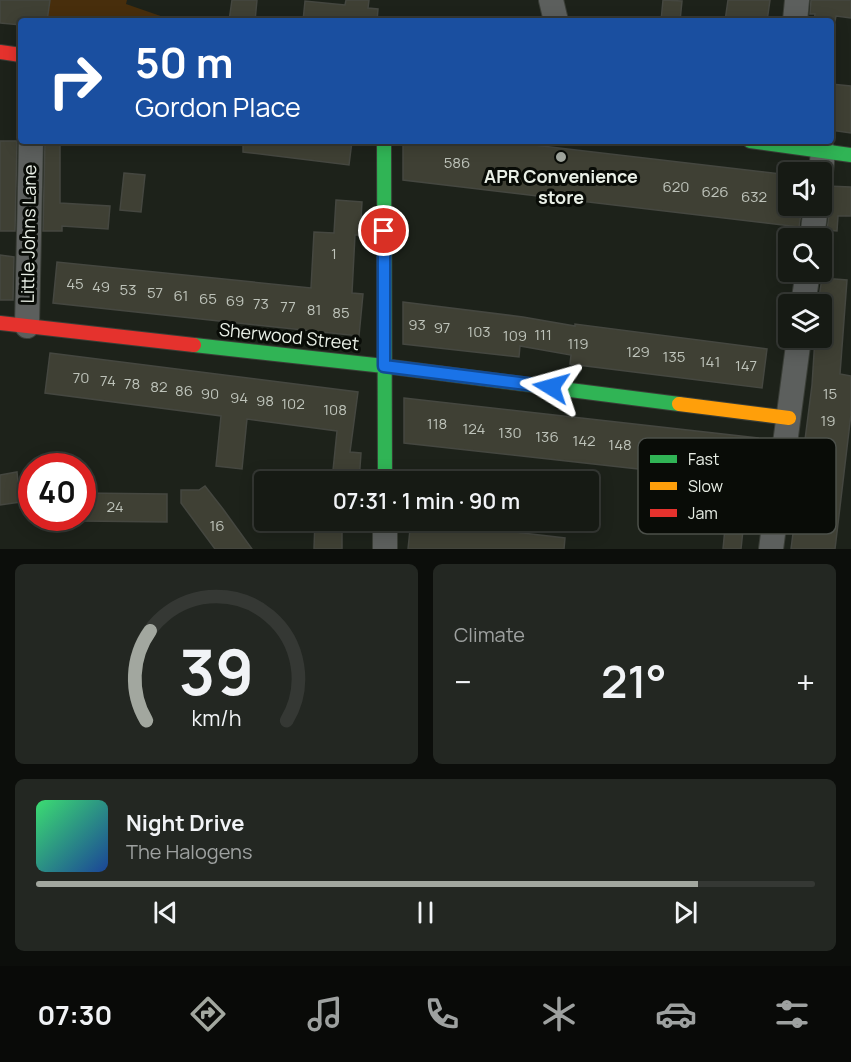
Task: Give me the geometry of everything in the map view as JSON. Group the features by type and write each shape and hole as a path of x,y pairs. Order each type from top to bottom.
{"street":[{"path":"551,0 555,18"},
{"path":"795,18 797,0"},
{"path":"0,52 18,55"},
{"name":"Little Johns Lane","path":"27,326 30,144"},
{"path":"384,144 385,471"},
{"path":"782,144 822,162 851,155"},
{"name":"Sherwood Street","path":"0,323 384,366 789,418"},
{"path":"786,438 798,348"},
{"path":"385,531 385,549"},
{"path":"771,549 773,534"}],"shaded area":[{"path":"50,0 127,0 126,4 166,18 47,18"}],"building":[{"path":"0,0 50,0 47,18 18,18 18,25 0,23"},
{"path":"232,0 257,0 255,18 229,18"},
{"path":"346,0 369,0 368,8 378,9 377,18 303,18 305,1 345,5"},
{"path":"663,0 682,1 680,18 661,18"},
{"path":"728,0 770,0 767,18 725,18"},
{"path":"811,0 851,0 851,18 836,16 834,21 834,18 814,18 815,14 810,14"},
{"path":"834,84 851,86 851,133 834,130"},
{"path":"0,141 17,141 15,231 0,231"},
{"path":"45,144 60,144 60,203 110,206 108,229 62,226 62,231 43,231"},
{"path":"243,144 352,144 349,165 243,152"},
{"path":"403,144 526,144 778,174 778,216 801,216 799,227 403,180"},
{"path":"124,173 145,175 141,212 120,210"},
{"path":"832,186 851,187 851,216 838,216 837,231 827,228 829,216 832,216"},
{"path":"336,200 362,202 360,235 355,235 352,293 363,294 359,336 53,303 57,262 311,288 314,232 334,233"},
{"path":"0,255 14,257 13,300 0,300"},
{"path":"832,279 847,280 840,374 851,376 851,414 835,549 791,549 793,534 836,534 836,438 805,438 814,348 832,348 832,294 820,294 821,282 832,282"},
{"path":"403,302 767,349 762,388 570,364 571,355 520,346 519,357 403,344"},
{"path":"50,353 358,392 350,452 361,453 360,471 333,471 337,431 247,419 242,469 216,466 221,416 45,393"},
{"path":"404,398 758,438 638,438 638,469 404,443"},
{"path":"17,472 18,502 0,505 0,475"},
{"path":"205,486 252,549 215,549 181,503 181,490 199,490"},
{"path":"96,493 167,494 167,522 96,521"},
{"path":"315,531 342,531 342,549 314,549"},
{"path":"410,531 506,531 565,538 564,549 408,549"},
{"path":"724,534 743,534 741,549 723,549"}],"traffic: fast":[{"path":"384,144 385,471"},
{"path":"772,144 851,155"},
{"path":"194,345 384,366 679,404"}],"traffic: slow":[{"path":"679,404 789,418"}],"traffic: jam":[{"path":"0,52 18,55"},
{"path":"0,323 194,345"}],"place":[{"name":"APR Convenience store","path":"561,157"}],"route":[{"path":"384,231 384,366 551,387"}]}
